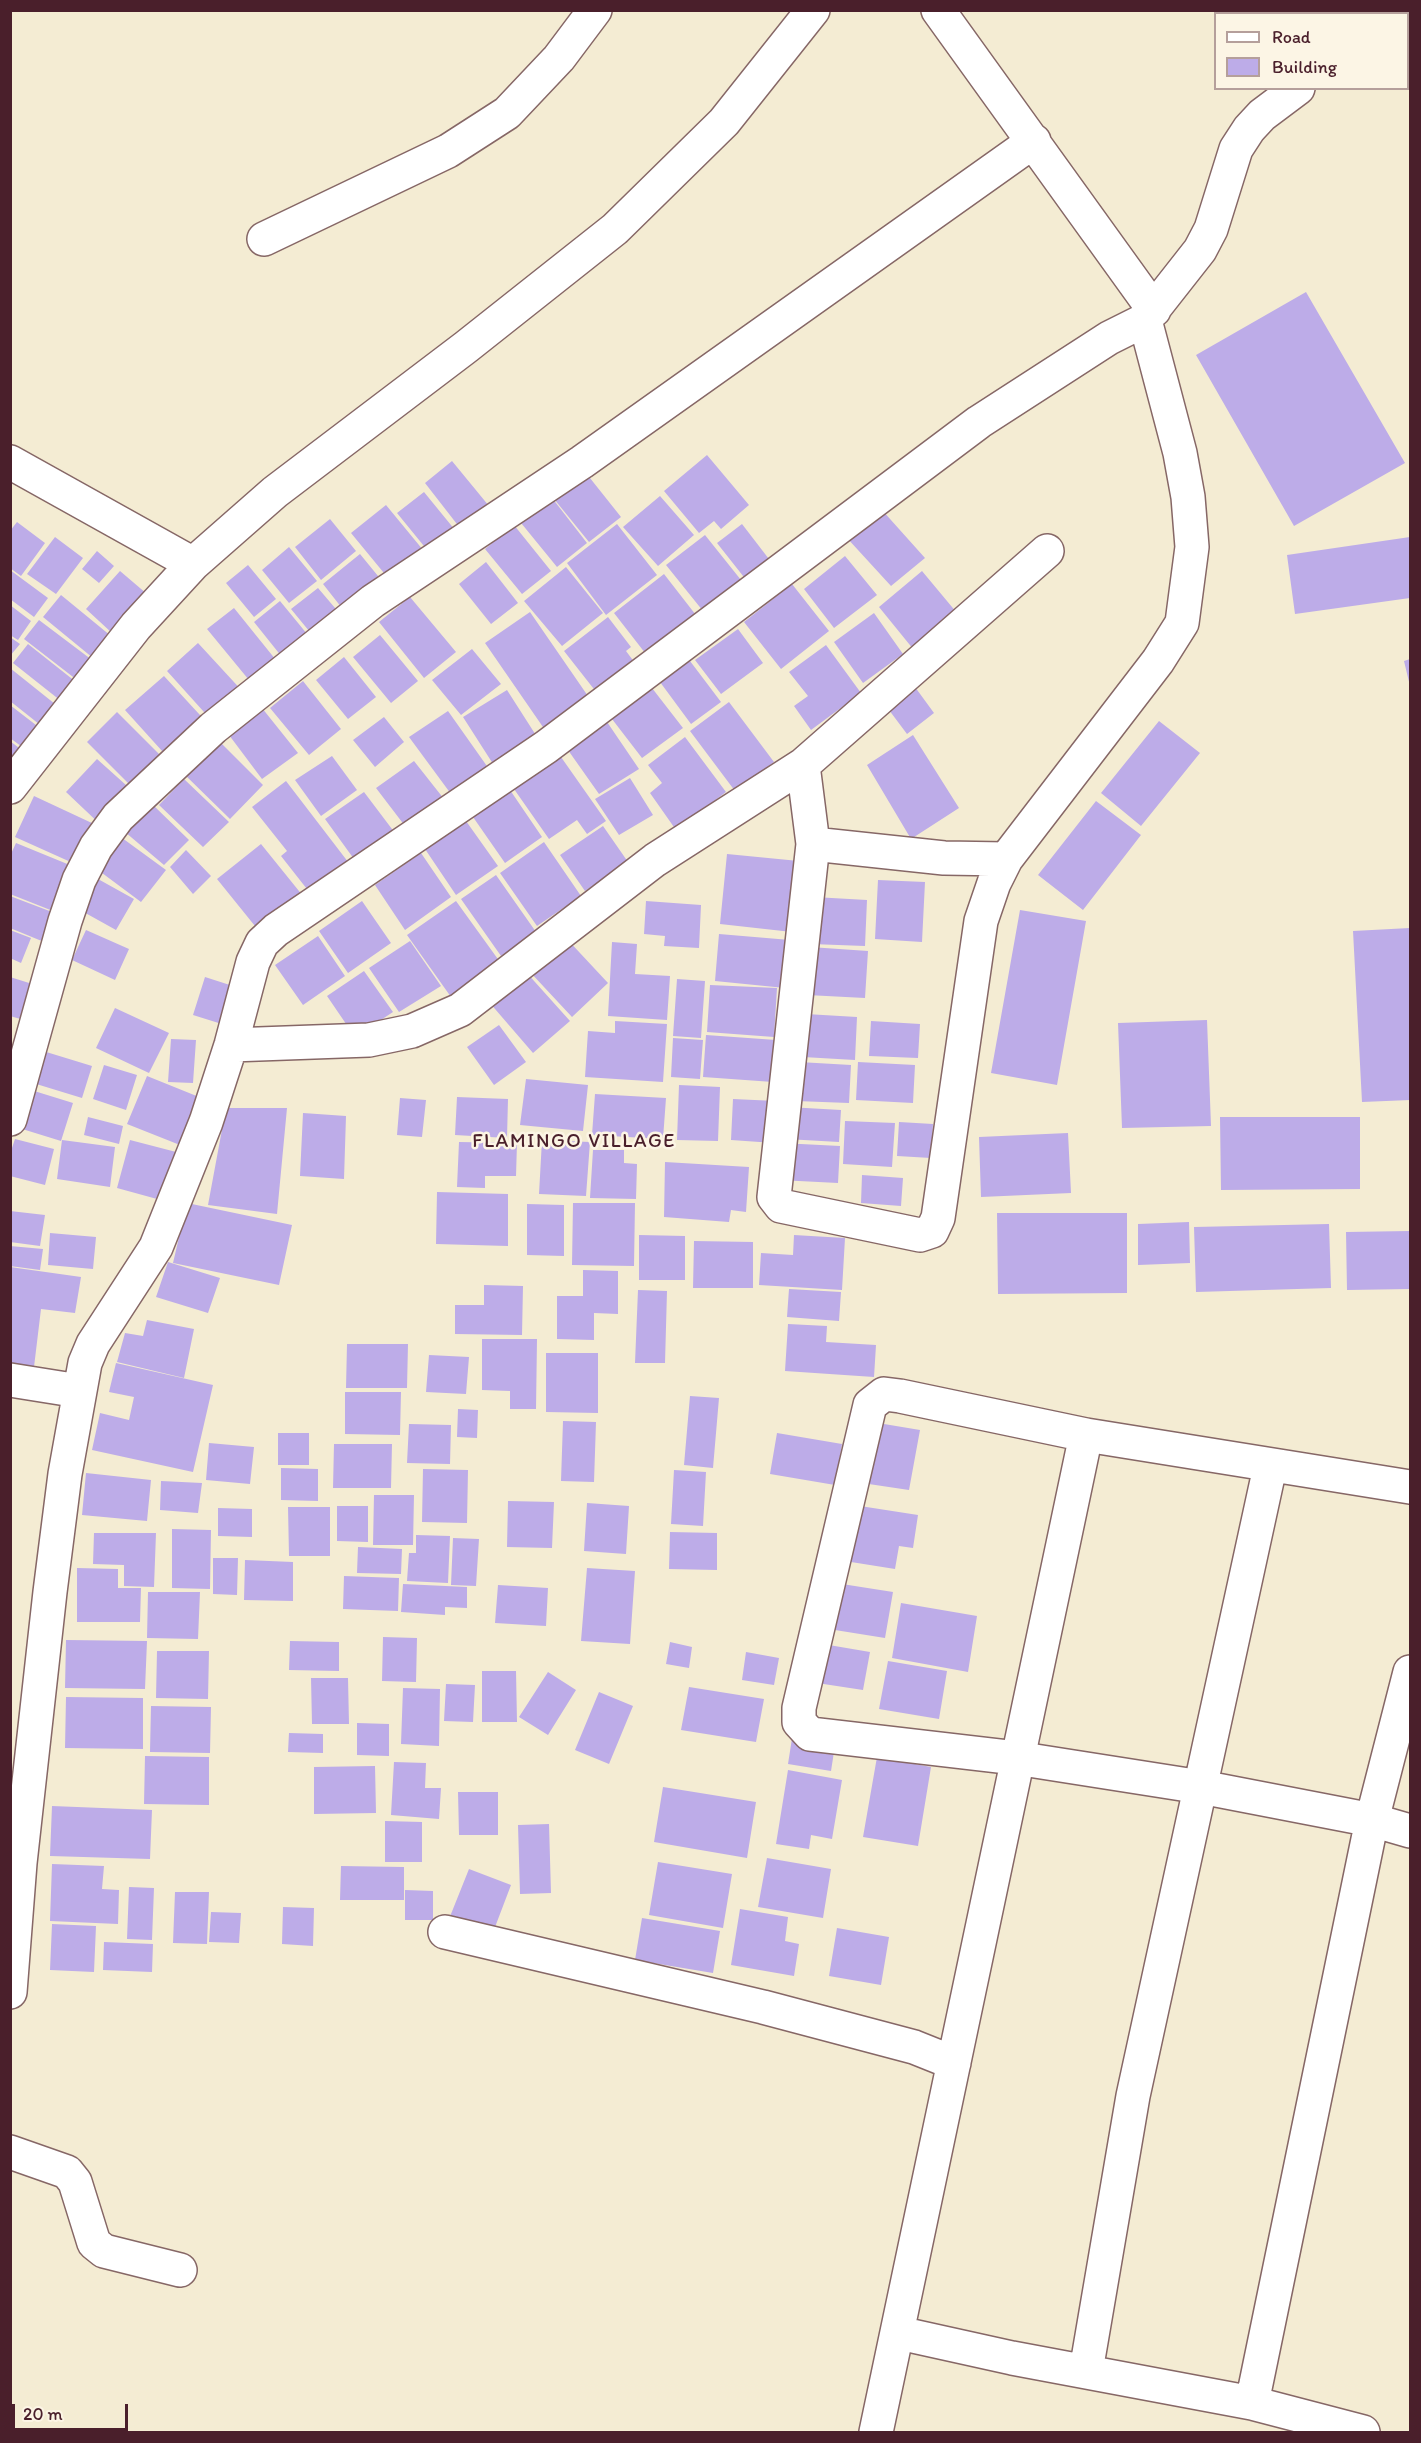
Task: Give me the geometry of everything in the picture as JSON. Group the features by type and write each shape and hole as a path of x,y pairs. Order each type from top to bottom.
{"street":[{"path":"264,239 448,151 507,113 559,58 595,10"},
{"path":"10,787 136,626 193,564 275,492 615,230 724,122 813,10"},
{"path":"803,765 813,844 774,1197 781,1206 920,1235 932,1231 938,1218 981,921 1006,859 1158,661 1182,623 1192,547 1188,497 1180,453 1149,315 1034,141 938,10"},
{"path":"10,1992 20,1863 50,1592 79,1391 93,1344 156,1247 206,1122 231,1045 253,962 262,943 276,930 546,747 979,422 1109,338 1149,315 1200,250 1210,230 1236,149 1262,115 1295,90"},
{"path":"10,1119 64,921 79,880 96,847 127,809 213,728 373,601 582,462 1034,141"},
{"path":"10,462 193,564"},
{"path":"231,1045 369,1040 412,1031 460,1010 654,860 803,765 1047,551"},
{"path":"813,844 944,858 1006,859"},
{"path":"10,1380 79,1391"},
{"path":"1410,1487 1270,1467 1086,1435 884,1394 870,1404 799,1708 799,1722 810,1734 1016,1758 1201,1786 1372,1820 1410,1831"},
{"path":"876,2433 899,2333 1016,1758 1086,1435"},
{"path":"1086,2371 1133,2096 1270,1467"},
{"path":"1252,2403 1372,1820 1410,1671"},
{"path":"445,1932 752,2004 914,2048 954,2063"},
{"path":"10,2152 67,2172 75,2182 94,2243 104,2251 180,2270"},
{"path":"899,2333 1252,2403 1362,2433"}],"building":[{"path":"1306,292 1405,463 1294,526 1196,355"},
{"path":"707,455 749,505 721,529 714,521 699,533 664,491"},
{"path":"452,461 489,506 460,528 425,483"},
{"path":"582,468 621,517 589,542 550,494"},
{"path":"424,492 455,530 428,551 397,513"},
{"path":"549,494 587,543 557,567 517,518"},
{"path":"660,496 694,535 658,566 623,527"},
{"path":"386,505 428,556 393,584 351,533"},
{"path":"882,510 925,558 891,586 847,538"},
{"path":"330,519 356,551 321,580 295,547"},
{"path":"17,522 45,543 21,576 10,568 10,531"},
{"path":"617,524 657,575 606,615 567,563"},
{"path":"742,524 772,563 747,581 717,543"},
{"path":"514,525 551,571 522,594 485,549"},
{"path":"705,535 741,580 703,611 666,565"},
{"path":"55,537 83,558 56,594 27,574"},
{"path":"1410,537 1410,598 1295,614 1287,555"},
{"path":"289,547 317,581 289,603 262,570"},
{"path":"97,551 114,566 99,583 82,569"},
{"path":"360,554 387,587 349,617 323,584"},
{"path":"845,556 877,595 834,628 804,589"},
{"path":"486,562 518,603 491,624 459,584"},
{"path":"248,565 276,599 254,617 226,583"},
{"path":"566,567 603,613 562,646 524,601"},
{"path":"10,570 48,598 34,617 10,599"},
{"path":"120,571 147,594 112,633 86,609"},
{"path":"922,571 962,619 918,655 879,607"},
{"path":"664,574 699,619 649,658 614,613"},
{"path":"792,584 829,631 781,669 744,622"},
{"path":"318,588 341,615 314,637 291,609"},
{"path":"61,595 111,636 93,658 43,617"},
{"path":"410,597 456,652 424,678 379,622"},
{"path":"280,601 312,640 286,662 254,622"},
{"path":"10,605 31,621 18,640 10,635"},
{"path":"234,608 284,670 258,691 207,629"},
{"path":"530,612 590,699 545,730 485,643"},
{"path":"874,613 903,654 863,683 834,642"},
{"path":"608,617 631,647 626,651 635,663 597,693 564,651"},
{"path":"39,620 92,660 77,680 24,639"},
{"path":"738,629 763,663 721,694 695,660"},
{"path":"380,635 418,681 391,703 353,657"},
{"path":"10,637 20,644 10,656"},
{"path":"198,643 245,694 213,722 167,671"},
{"path":"28,644 76,682 61,701 13,663"},
{"path":"826,645 861,693 811,730 794,706 808,696 789,672"},
{"path":"472,649 501,684 461,715 432,680"},
{"path":"344,657 376,697 348,719 316,680"},
{"path":"1410,659 1410,686 1404,661"},
{"path":"690,661 721,702 691,724 660,682"},
{"path":"10,668 60,708 44,728 10,701"},
{"path":"164,676 211,727 172,762 125,710"},
{"path":"303,681 341,729 309,755 270,708"},
{"path":"915,687 934,713 907,734 886,706"},
{"path":"652,688 683,728 642,758 612,719"},
{"path":"507,690 539,740 495,767 463,717"},
{"path":"729,702 774,762 735,791 690,731"},
{"path":"10,705 45,732 29,752 10,738"},
{"path":"262,708 298,753 262,779 229,735"},
{"path":"448,711 489,769 451,794 409,737"},
{"path":"117,712 170,765 140,795 87,742"},
{"path":"603,716 639,769 599,794 563,743"},
{"path":"384,717 404,742 375,767 353,740"},
{"path":"1159,721 1200,753 1141,826 1101,793"},
{"path":"913,735 959,808 911,839 867,765"},
{"path":"685,737 726,792 676,830 650,793 662,783 648,765"},
{"path":"218,740 263,785 230,819 184,774"},
{"path":"10,741 23,751 10,766"},
{"path":"332,756 357,790 321,816 295,780"},
{"path":"561,757 606,821 587,834 577,820 549,839 514,789"},
{"path":"97,759 136,794 104,828 66,792"},
{"path":"414,761 444,799 405,826 376,788"},
{"path":"630,778 653,815 619,835 595,799"},
{"path":"184,779 229,822 203,847 159,805"},
{"path":"286,781 355,871 314,898 281,856 287,851 252,807"},
{"path":"510,790 542,837 505,863 473,817"},
{"path":"364,792 398,837 359,866 325,819"},
{"path":"34,796 94,824 84,868 15,837"},
{"path":"1096,801 1141,835 1083,910 1038,875"},
{"path":"152,804 189,840 164,865 125,832"},
{"path":"466,821 498,866 456,895 425,849"},
{"path":"603,826 628,862 585,891 560,855"},
{"path":"118,835 166,870 141,902 94,867"},
{"path":"544,842 581,896 537,926 500,873"},
{"path":"16,843 82,870 63,915 10,894 10,856"},
{"path":"261,844 303,896 259,931 217,879"},
{"path":"186,850 211,876 193,894 170,867"},
{"path":"421,853 451,897 405,930 375,885"},
{"path":"727,854 809,862 801,933 720,924"},
{"path":"496,875 536,932 501,956 461,899"},
{"path":"98,879 134,899 116,930 80,910"},
{"path":"878,880 925,882 922,942 875,939"},
{"path":"10,896 60,915 49,944 10,928"},
{"path":"814,897 867,900 865,946 811,944"},
{"path":"362,901 391,943 348,973 319,931"},
{"path":"456,901 500,962 451,997 407,935"},
{"path":"646,901 701,905 699,948 664,946 665,936 644,934"},
{"path":"1020,910 1086,921 1057,1085 991,1073"},
{"path":"1410,928 1410,1100 1362,1102 1353,931"},
{"path":"10,930 31,938 21,963 10,958"},
{"path":"86,930 129,949 115,980 72,960"},
{"path":"719,934 790,940 785,988 715,981"},
{"path":"318,936 345,976 303,1005 275,965"},
{"path":"566,938 608,983 572,1017 530,972"},
{"path":"410,941 441,986 399,1012 369,968"},
{"path":"612,942 637,944 635,974 670,976 667,1020 608,1016"},
{"path":"810,947 868,951 865,998 807,995"},
{"path":"364,971 393,1012 355,1037 327,996"},
{"path":"526,972 570,1021 533,1053 489,1002"},
{"path":"10,977 42,987 31,1022 10,1016"},
{"path":"205,977 236,987 225,1025 193,1015"},
{"path":"677,979 705,981 701,1038 673,1036"},
{"path":"710,985 777,988 774,1037 707,1032"},
{"path":"115,1008 169,1033 149,1073 96,1048"},
{"path":"806,1014 857,1017 855,1060 803,1057"},
{"path":"1207,1020 1211,1126 1122,1128 1118,1023"},
{"path":"615,1021 667,1024 663,1082 585,1077 588,1031 615,1033"},
{"path":"871,1021 920,1024 918,1058 869,1056"},
{"path":"499,1025 526,1062 494,1085 467,1047"},
{"path":"706,1035 776,1040 773,1082 703,1077"},
{"path":"673,1038 703,1040 700,1079 671,1077"},
{"path":"171,1039 196,1040 193,1083 168,1082"},
{"path":"43,1051 92,1066 82,1098 33,1083"},
{"path":"799,1062 851,1065 849,1103 796,1101"},
{"path":"858,1062 915,1065 913,1103 856,1100"},
{"path":"104,1065 137,1075 126,1110 93,1099"},
{"path":"147,1076 204,1099 185,1147 127,1124"},
{"path":"526,1079 588,1085 583,1131 520,1125"},
{"path":"679,1085 720,1087 718,1141 677,1140"},
{"path":"31,1090 73,1103 61,1141 19,1128"},
{"path":"595,1094 666,1098 663,1139 592,1135"},
{"path":"457,1097 508,1099 507,1138 455,1135"},
{"path":"400,1098 426,1100 422,1137 397,1135"},
{"path":"733,1099 776,1101 774,1143 731,1140"},
{"path":"788,1107 841,1110 839,1142 786,1139"},
{"path":"226,1108 287,1108 277,1214 208,1205"},
{"path":"303,1113 346,1116 344,1179 300,1176"},
{"path":"88,1117 123,1126 119,1144 84,1135"},
{"path":"1220,1117 1360,1117 1360,1189 1221,1190"},
{"path":"845,1121 895,1123 892,1167 843,1164"},
{"path":"899,1122 933,1124 931,1158 897,1156"},
{"path":"1068,1133 1071,1193 981,1197 979,1137"},
{"path":"15,1139 54,1149 45,1185 10,1176 10,1154"},
{"path":"62,1140 115,1147 110,1187 57,1179"},
{"path":"130,1140 180,1153 168,1202 117,1188"},
{"path":"542,1140 590,1142 586,1196 539,1194"},
{"path":"459,1142 517,1143 516,1176 485,1176 485,1188 457,1187"},
{"path":"781,1143 840,1146 838,1183 779,1180"},
{"path":"593,1150 624,1150 624,1163 637,1164 636,1199 590,1198"},
{"path":"665,1162 749,1167 746,1212 731,1210 729,1222 664,1217"},
{"path":"862,1175 903,1178 901,1206 861,1203"},
{"path":"437,1192 508,1194 508,1246 436,1244"},
{"path":"187,1203 292,1225 279,1285 173,1263"},
{"path":"573,1203 635,1203 634,1266 572,1265"},
{"path":"527,1204 564,1205 564,1256 527,1255"},
{"path":"10,1211 45,1215 40,1246 10,1242"},
{"path":"997,1213 1127,1213 1127,1293 998,1294"},
{"path":"1189,1222 1190,1263 1138,1265 1138,1224"},
{"path":"1329,1224 1331,1288 1196,1292 1194,1227"},
{"path":"1410,1231 1410,1289 1347,1290 1346,1232"},
{"path":"50,1233 96,1237 93,1269 48,1265"},
{"path":"639,1235 685,1236 685,1280 639,1280"},
{"path":"794,1235 845,1238 842,1290 759,1285 761,1253 793,1255"},
{"path":"694,1241 753,1242 753,1288 693,1288"},
{"path":"10,1246 43,1249 40,1270 10,1266"},
{"path":"168,1262 220,1278 208,1313 156,1297"},
{"path":"10,1267 81,1277 75,1313 41,1309 34,1367 10,1365"},
{"path":"583,1270 618,1271 618,1314 594,1313 594,1340 557,1339 557,1296 583,1296"},
{"path":"484,1285 523,1286 522,1335 455,1334 455,1305 484,1305"},
{"path":"789,1289 841,1292 839,1321 787,1317"},
{"path":"638,1290 667,1291 665,1363 635,1363"},
{"path":"147,1320 194,1329 184,1378 117,1362 125,1333 143,1336"},
{"path":"788,1324 827,1326 826,1342 876,1345 874,1377 785,1371"},
{"path":"482,1339 537,1339 536,1409 510,1409 510,1391 482,1390"},
{"path":"347,1344 408,1344 407,1388 346,1388"},
{"path":"546,1353 598,1353 598,1413 546,1412"},
{"path":"429,1355 469,1357 466,1394 426,1392"},
{"path":"116,1363 213,1385 193,1472 92,1450 100,1413 129,1420 134,1397 109,1392"},
{"path":"345,1392 401,1392 400,1435 345,1434"},
{"path":"690,1396 719,1398 713,1468 684,1465"},
{"path":"458,1409 478,1410 477,1438 457,1437"},
{"path":"563,1421 596,1422 594,1482 561,1481"},
{"path":"872,1422 920,1430 909,1490 862,1483"},
{"path":"409,1424 451,1425 450,1464 407,1463"},
{"path":"278,1433 309,1433 309,1465 278,1465"},
{"path":"777,1433 842,1444 835,1485 770,1474"},
{"path":"209,1443 254,1447 250,1484 206,1480"},
{"path":"334,1444 392,1444 391,1488 333,1488"},
{"path":"281,1468 318,1469 318,1501 281,1500"},
{"path":"423,1469 468,1470 467,1523 422,1522"},
{"path":"674,1470 706,1472 703,1526 671,1524"},
{"path":"86,1473 151,1480 147,1521 82,1515"},
{"path":"161,1481 202,1483 198,1513 160,1510"},
{"path":"374,1495 414,1495 413,1545 373,1545"},
{"path":"508,1501 554,1502 552,1548 507,1547"},
{"path":"587,1503 629,1506 626,1554 584,1551"},
{"path":"337,1506 368,1506 368,1542 337,1541"},
{"path":"860,1506 918,1515 913,1548 899,1546 895,1569 851,1562"},
{"path":"288,1507 330,1507 330,1556 289,1556"},
{"path":"218,1508 252,1509 252,1537 218,1536"},
{"path":"172,1529 211,1530 210,1589 172,1588"},
{"path":"670,1532 717,1533 717,1570 669,1569"},
{"path":"94,1533 156,1533 154,1587 124,1586 124,1565 93,1564"},
{"path":"416,1535 450,1536 448,1583 407,1581 409,1553 416,1553"},
{"path":"453,1538 479,1539 476,1586 451,1585"},
{"path":"358,1547 402,1549 401,1574 357,1573"},
{"path":"213,1558 238,1558 237,1595 213,1594"},
{"path":"245,1560 293,1562 293,1601 244,1600"},
{"path":"77,1568 118,1569 118,1588 141,1588 140,1622 77,1622"},
{"path":"587,1568 635,1571 630,1644 581,1641"},
{"path":"344,1576 399,1578 398,1611 343,1609"},
{"path":"403,1584 467,1587 467,1608 445,1607 445,1615 401,1612"},
{"path":"842,1584 893,1592 885,1638 835,1630"},
{"path":"498,1585 548,1588 546,1626 495,1623"},
{"path":"148,1592 200,1592 198,1639 147,1638"},
{"path":"901,1603 977,1616 968,1672 892,1658"},
{"path":"383,1637 417,1638 416,1682 382,1681"},
{"path":"66,1640 147,1641 145,1689 65,1688"},
{"path":"290,1641 339,1642 339,1671 289,1670"},
{"path":"670,1642 692,1647 689,1668 666,1664"},
{"path":"823,1644 870,1652 863,1690 817,1683"},
{"path":"157,1651 209,1651 208,1699 156,1698"},
{"path":"746,1652 779,1658 774,1685 742,1680"},
{"path":"888,1661 947,1671 939,1719 879,1709"},
{"path":"482,1671 516,1671 517,1722 482,1722"},
{"path":"548,1672 576,1690 548,1735 519,1717"},
{"path":"311,1678 348,1678 349,1724 312,1724"},
{"path":"446,1684 475,1685 473,1722 444,1721"},
{"path":"689,1687 764,1699 756,1742 681,1730"},
{"path":"403,1688 440,1689 439,1746 401,1744"},
{"path":"599,1692 633,1706 609,1764 575,1750"},
{"path":"66,1697 143,1698 143,1749 65,1748"},
{"path":"151,1706 211,1707 210,1753 150,1752"},
{"path":"357,1723 389,1724 389,1756 357,1755"},
{"path":"793,1732 836,1739 831,1771 788,1764"},
{"path":"289,1733 323,1734 323,1753 288,1752"},
{"path":"145,1756 209,1757 209,1805 144,1804"},
{"path":"877,1757 931,1767 918,1846 863,1837"},
{"path":"394,1762 426,1763 425,1788 441,1788 439,1819 391,1815"},
{"path":"375,1766 376,1813 314,1814 314,1767"},
{"path":"788,1770 842,1780 832,1839 811,1835 809,1849 776,1844"},
{"path":"663,1787 756,1802 747,1858 654,1842"},
{"path":"458,1792 498,1792 498,1835 459,1835"},
{"path":"52,1806 152,1810 150,1859 50,1856"},
{"path":"385,1821 422,1822 422,1862 385,1862"},
{"path":"549,1824 551,1893 520,1894 518,1825"},
{"path":"767,1858 831,1869 823,1918 758,1907"},
{"path":"658,1862 732,1874 723,1928 649,1915"},
{"path":"52,1864 104,1866 102,1889 119,1890 118,1924 50,1921"},
{"path":"341,1866 404,1867 404,1900 340,1900"},
{"path":"469,1869 511,1885 492,1935 449,1919"},
{"path":"129,1887 154,1888 152,1940 127,1939"},
{"path":"405,1890 433,1891 433,1920 405,1920"},
{"path":"175,1892 209,1892 207,1944 173,1943"},
{"path":"283,1907 314,1908 313,1946 282,1944"},
{"path":"740,1909 788,1917 785,1941 799,1944 794,1976 731,1965"},
{"path":"211,1912 241,1913 239,1943 209,1942"},
{"path":"642,1918 720,1931 713,1973 635,1960"},
{"path":"52,1924 96,1926 94,1972 50,1970"},
{"path":"837,1928 889,1937 881,1985 829,1976"},
{"path":"104,1942 153,1944 152,1972 103,1970"}],"district":[{"name":"FLAMINGO VILLAGE","path":"574,1142"}]}
